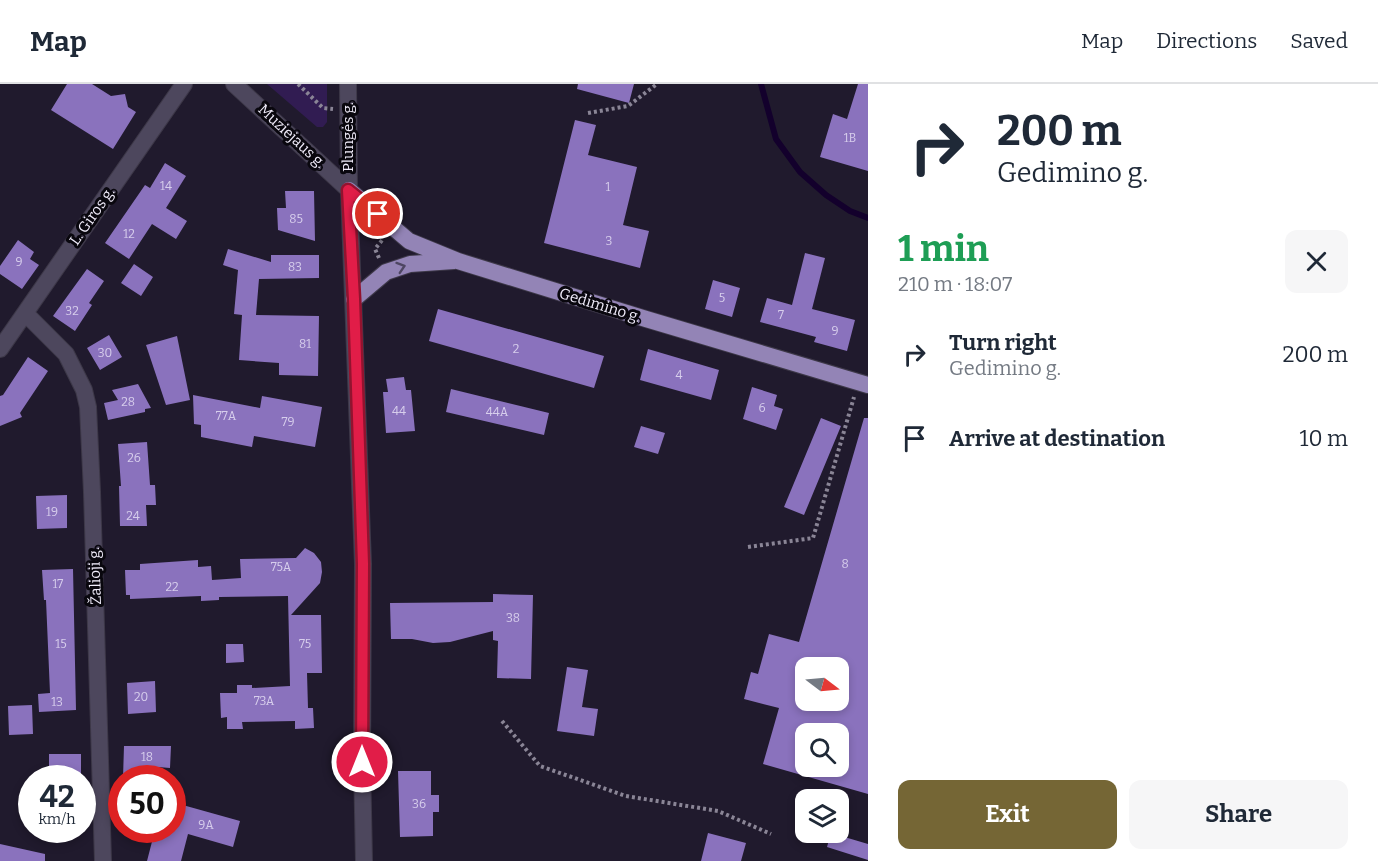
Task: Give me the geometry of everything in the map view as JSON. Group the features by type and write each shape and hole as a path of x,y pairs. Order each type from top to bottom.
{"main road":[{"name":"L. Giros g.","path":"0,349 184,84"},
{"name":"Muziejaus g.","path":"234,84 295,138 348,190"},
{"name":"Plungės g.","path":"348,84 348,190 363,564 364,861"},
{"name":"Gedimino g.","path":"348,190 409,240 458,261 863,383"},
{"path":"354,299 386,272 410,264 458,261"},
{"name":"Žalioji g.","path":"25,313 66,354 84,390 88,407 103,861"}],"path":[{"path":"298,84 323,108 348,111"},
{"path":"588,113 628,106 657,84"},
{"path":"386,272 375,249 392,227"},
{"path":"748,547 813,538 863,383"},
{"path":"502,721 540,766 626,796 718,811 771,834"}],"shaded area":[{"path":"267,84 327,84 327,122 323,127 317,127"}],"building":[{"path":"67,84 92,84 111,96 125,94 128,107 136,112 113,149 51,110"},
{"path":"578,84 634,84 629,103 577,89"},
{"path":"858,84 868,84 868,171 820,157 833,114 847,119"},
{"path":"575,120 596,125 588,155 637,167 623,225 649,231 640,268 544,243"},
{"path":"165,163 186,176 166,208 187,221 176,239 152,224 129,259 105,243 145,185 150,188"},
{"path":"285,191 314,191 315,241 278,230 277,208 286,208"},
{"path":"18,240 34,252 30,259 39,265 22,289 0,274 0,266"},
{"path":"228,249 271,262 271,255 319,255 319,278 259,279 256,315 319,316 318,376 279,375 279,363 239,360 242,315 234,314 238,270 223,265"},
{"path":"805,253 825,258 812,309 855,320 847,351 814,342 816,337 760,322 767,298 792,305"},
{"path":"134,264 153,277 141,296 121,283"},
{"path":"87,269 104,281 89,303 92,305 75,331 53,316"},
{"path":"713,280 740,288 732,317 705,309"},
{"path":"438,309 604,356 594,388 429,341"},
{"path":"109,335 122,357 100,370 87,348"},
{"path":"177,336 190,400 166,405 146,345"},
{"path":"648,349 719,370 711,400 640,380"},
{"path":"28,357 48,371 20,413 22,417 0,426 0,396 3,395"},
{"path":"404,377 406,390 411,390 415,431 386,433 383,392 388,392 386,379"},
{"path":"138,384 151,408 145,409 145,412 108,420 104,403 118,400 112,390"},
{"path":"752,387 777,395 774,406 783,409 776,430 743,419"},
{"path":"451,389 549,413 544,435 446,412"},
{"path":"193,395 260,408 262,396 322,407 315,447 254,436 252,447 201,437 201,425 194,424"},
{"path":"821,418 841,426 804,515 784,507"},
{"path":"864,418 868,418 868,794 808,777 849,777 849,723 795,723 795,773 763,764 779,708 744,699 751,672 758,674 769,634 799,642"},
{"path":"641,426 665,433 658,454 634,447"},
{"path":"147,442 150,485 155,485 156,505 146,505 147,526 120,526 119,486 121,486 118,444"},
{"path":"67,495 67,528 37,529 36,496"},
{"path":"305,548 314,553 321,562 320,583 291,615 321,615 322,673 307,673 308,708 313,708 314,728 295,729 295,721 242,722 243,729 227,729 227,717 221,718 220,693 237,693 237,685 252,685 252,688 290,686 288,596 219,597 219,600 201,601 201,596 130,599 130,595 126,595 125,570 140,570 140,564 198,560 198,567 211,566 212,580 241,578 240,559 296,558"},
{"path":"73,569 76,710 39,712 38,694 50,693 46,600 44,600 42,570"},
{"path":"493,594 533,595 531,679 497,678 498,641 493,640 493,631 450,642 433,643 412,639 391,639 390,603 493,602"},
{"path":"226,644 243,644 244,662 226,663"},
{"path":"567,667 588,670 582,707 598,709 594,736 557,731"},
{"path":"155,681 156,712 128,714 127,683"},
{"path":"32,705 33,734 9,735 8,706"},
{"path":"124,746 171,746 170,765 123,765"},
{"path":"49,754 81,754 81,765 49,765"},
{"path":"398,771 431,771 431,795 439,795 439,812 433,812 433,836 400,837"},
{"path":"186,806 240,821 233,847 188,834 186,842"},
{"path":"708,833 746,843 741,861 701,861"},
{"path":"849,838 868,844 868,860 827,847 828,843 849,843"},
{"path":"152,843 186,843 181,861 147,861"},
{"path":"0,844 45,854 45,861 0,861"}],"waterway":[{"path":"761,84 776,139 800,172 826,195 850,211 868,218"}],"route":[{"path":"362,762 363,564 348,190 378,214"}]}
